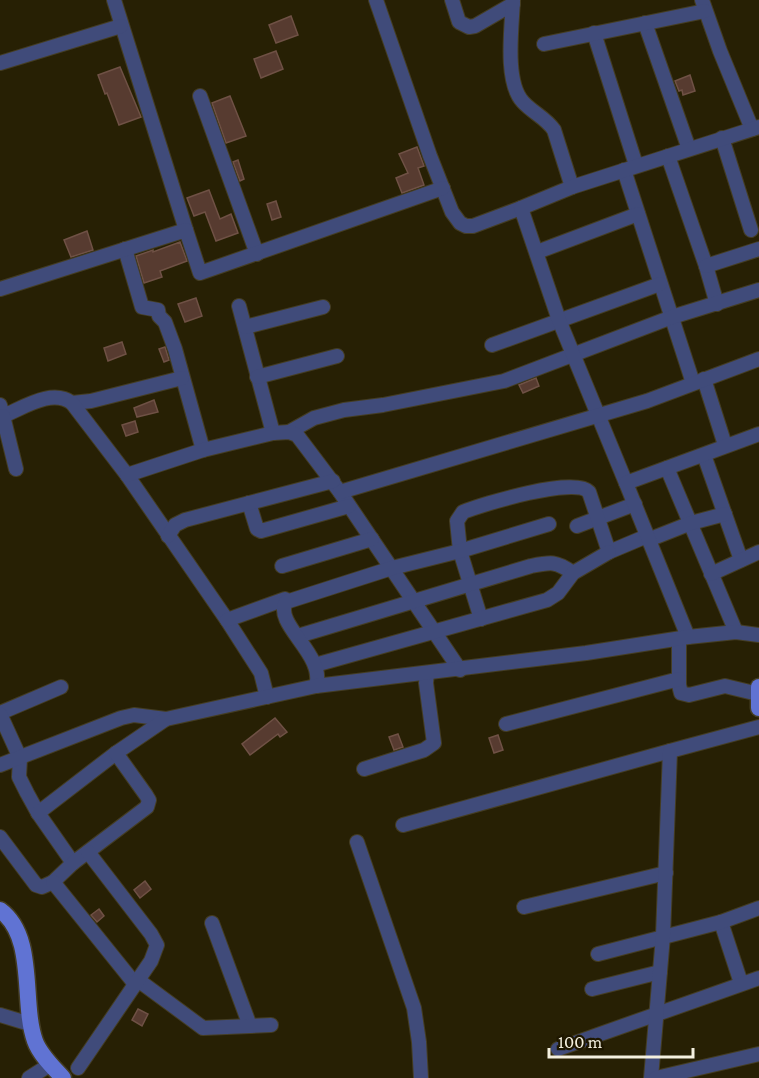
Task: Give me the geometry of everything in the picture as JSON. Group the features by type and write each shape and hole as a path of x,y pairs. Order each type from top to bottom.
{"main road":[{"path":"0,910 16,929 22,947 30,1024 36,1044 63,1078"}],"street":[{"path":"114,0 200,273 443,188"},
{"path":"376,0 452,212 460,223 466,226 473,226 572,187 755,128 704,6 645,23 544,44"},
{"path":"452,0 459,22 469,27 475,26 513,2"},
{"path":"513,2 514,85 522,102 549,123 554,130 572,187"},
{"path":"645,23 689,149"},
{"path":"0,63 122,26"},
{"path":"594,33 630,168 638,214 660,284 725,445"},
{"path":"200,96 257,254"},
{"path":"722,138 751,230"},
{"path":"668,156 717,304"},
{"path":"521,208 559,320 626,483 683,638 679,689 685,695 725,687 759,696"},
{"path":"537,252 638,214"},
{"path":"0,289 186,230"},
{"path":"125,249 142,307 158,310 159,316 165,322 175,349 203,450"},
{"path":"706,266 759,249"},
{"path":"492,345 660,284"},
{"path":"289,432 314,418 344,410 383,405 504,381 672,316 759,290"},
{"path":"239,306 273,433"},
{"path":"245,327 324,307"},
{"path":"257,377 337,356"},
{"path":"168,536 175,525 185,520 249,503 336,486 599,415 646,401 759,359"},
{"path":"72,403 91,401 182,378"},
{"path":"16,470 1,413 50,398 65,398 72,403 127,475 227,620 261,673 266,684 267,697"},
{"path":"127,475 203,450 273,433 289,432 297,435 336,486 460,670"},
{"path":"626,483 759,434"},
{"path":"704,455 741,560"},
{"path":"667,468 736,632"},
{"path":"481,619 460,551 456,526 460,514 552,488 571,485 587,489 609,552"},
{"path":"249,503 257,529 261,531 349,506"},
{"path":"577,526 634,504"},
{"path":"315,665 434,633 553,597 573,573 609,552 691,523 725,514"},
{"path":"316,686 318,674 315,665 284,618 283,608 286,602 392,568 460,551 549,524"},
{"path":"282,566 372,539"},
{"path":"711,574 759,552"},
{"path":"298,636 547,563 558,563 573,573"},
{"path":"227,620 285,599"},
{"path":"0,765 134,715 166,719 316,686 460,670 683,638 736,632 759,634"},
{"path":"364,769 424,750 434,743 426,683 427,673"},
{"path":"506,724 679,679"},
{"path":"61,687 0,714 20,758 19,777 38,813 73,863"},
{"path":"38,813 116,753 166,719"},
{"path":"403,825 759,727"},
{"path":"651,1078 663,936 670,751"},
{"path":"0,837 36,885 42,887 53,882 73,863 144,811 149,803 146,795 116,753"},
{"path":"357,842 414,1008 421,1078"},
{"path":"78,1068 151,961 157,945 151,933 88,852"},
{"path":"524,907 666,873"},
{"path":"53,882 137,982 203,1028 271,1025"},
{"path":"598,954 721,922 759,908"},
{"path":"721,922 741,983"},
{"path":"212,923 250,1026"},
{"path":"592,989 660,972"},
{"path":"558,1049 759,978"},
{"path":"0,1015 30,1024"},
{"path":"656,1078 759,1054"},
{"path":"29,1078 51,1064"}],"building":[{"path":"291,16 298,35 276,43 269,25"},
{"path":"276,51 283,69 261,78 254,59"},
{"path":"120,67 141,117 119,125 98,75"},
{"path":"690,75 695,91 683,95 675,81"},
{"path":"230,96 246,136 226,143 212,103"},
{"path":"417,147 424,166 418,168 424,185 402,193 396,178 408,173 399,154"},
{"path":"238,160 244,179 240,181 233,162"},
{"path":"209,190 220,219 231,214 238,233 216,241 205,212 194,216 187,198"},
{"path":"276,201 281,217 272,220 267,204"},
{"path":"87,231 93,250 71,257 64,240"},
{"path":"180,242 187,261 160,271 162,277 144,283 136,256"},
{"path":"196,298 202,316 185,322 178,304"},
{"path":"122,342 126,354 108,361 104,348"},
{"path":"165,347 169,360 164,362 159,349"},
{"path":"536,378 539,386 523,393 519,385"},
{"path":"154,400 158,412 137,417 134,408"},
{"path":"135,421 138,432 126,436 122,425"},
{"path":"275,718 287,732 280,737 278,734 250,755 242,744"},
{"path":"398,734 403,747 394,750 389,737"},
{"path":"498,735 503,750 494,753 489,738"},
{"path":"145,881 151,889 140,898 134,890"},
{"path":"99,909 104,916 97,922 91,915"},
{"path":"138,1009 148,1014 142,1026 132,1020"}]}
